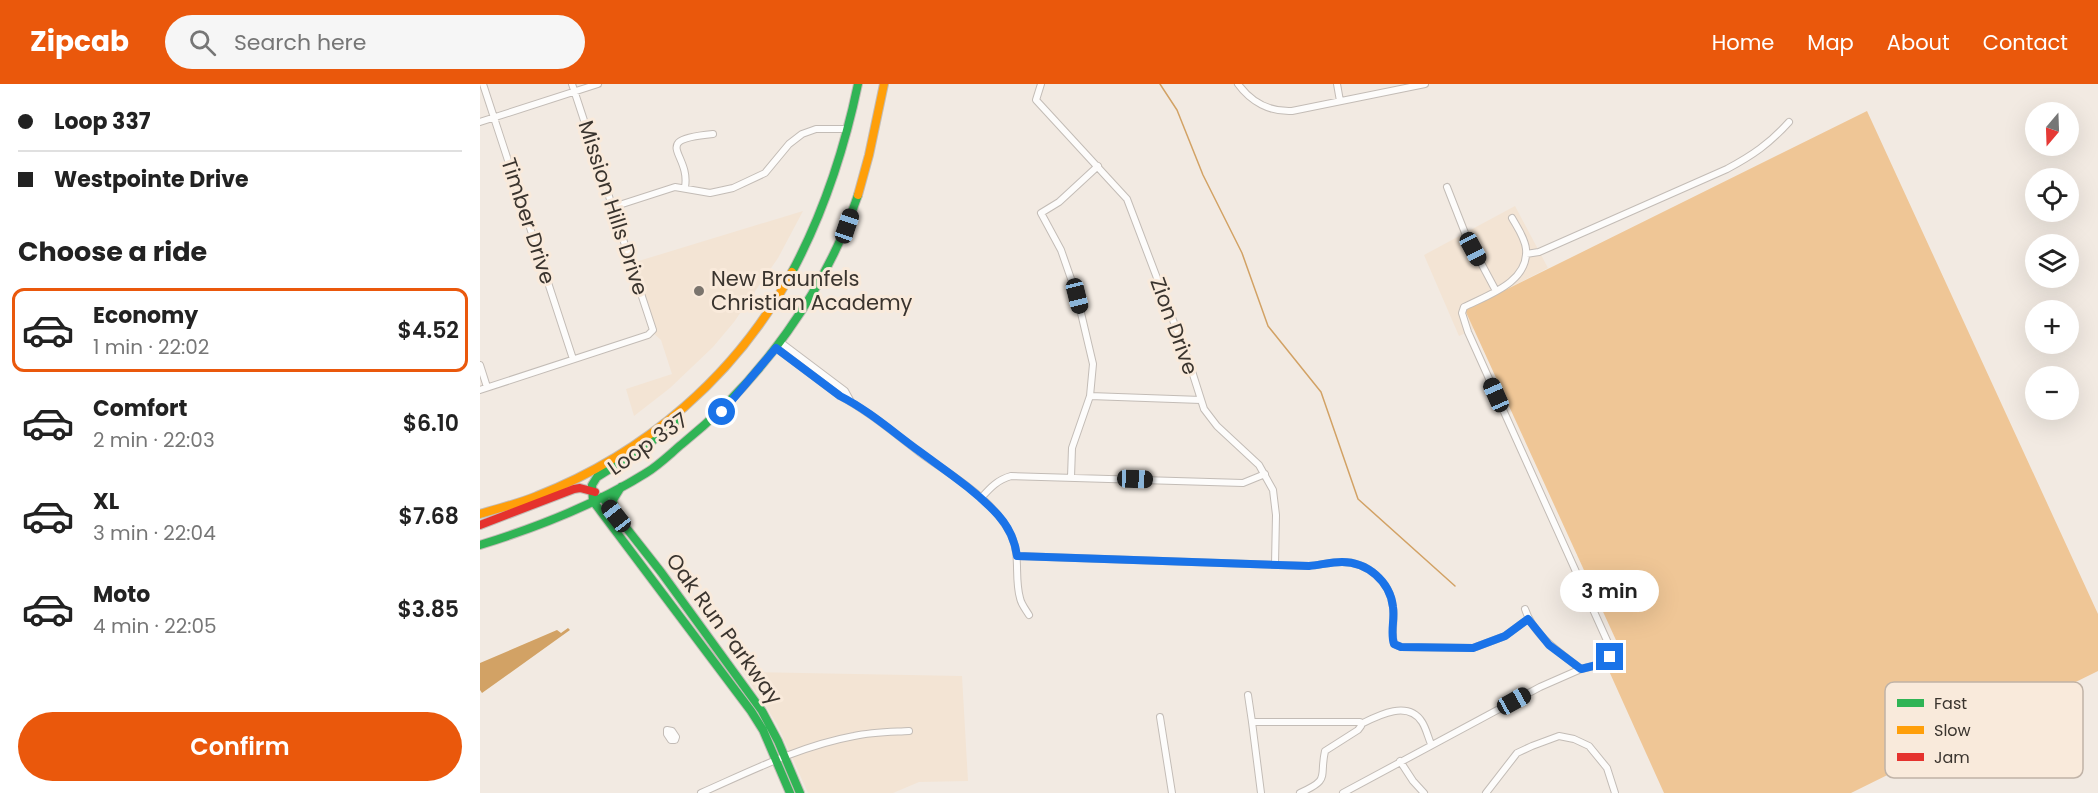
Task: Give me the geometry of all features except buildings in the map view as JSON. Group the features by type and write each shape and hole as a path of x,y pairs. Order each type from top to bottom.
{"main road":[{"name":"Loop 337","path":"480,514 543,495 622,453 672,419 696,398 739,351 782,289 810,237 829,192 848,129 858,84"},
{"name":"Loop 337","path":"480,545 532,529 602,497 647,472 722,412 778,345 818,283 847,226 873,141 884,84"},
{"path":"593,501 593,480 673,426 716,386 748,350 768,322 782,289"},
{"path":"616,516 613,500 622,486"},
{"path":"480,525 519,513 574,489 592,491 602,497"},
{"name":"Oak Run Parkway","path":"602,497 661,572 762,711 785,756 800,793"},
{"name":"Oak Run Parkway","path":"593,501 751,711 763,730 790,793"}],"street":[{"name":"Timber Drive","path":"483,84 573,359"},
{"name":"Mission Hills Drive","path":"572,84 653,326 650,335 573,359"},
{"path":"480,122 598,84"},
{"name":"Zion Drive","path":"1041,84 1036,100 1126,199 1186,354 1204,409 1216,426 1243,449 1265,474 1275,496 1275,564"},
{"path":"1238,84 1255,101 1268,108 1282,111 1292,111 1425,84"},
{"path":"1337,84 1340,101"},
{"path":"1526,254 1539,252 1735,165 1770,143 1789,122"},
{"path":"613,207 667,189 685,188 710,193 733,188 760,177 789,144 808,131 821,128 848,129"},
{"path":"685,188 686,179 677,150 678,143 689,136 713,134"},
{"path":"1071,477 1072,448 1090,396 1093,364 1077,296 1058,243 1041,213 1059,202 1098,166"},
{"path":"1447,188 1465,233 1496,291"},
{"path":"710,193 711,201"},
{"path":"1343,793 1540,687 1581,669 1607,661 1610,657 1610,649 1468,332 1462,313 1464,308 1513,280 1521,269 1526,254 1525,243 1512,218"},
{"path":"778,345 840,396 850,400 981,498 1005,524 1014,541 1020,599 1029,615"},
{"path":"480,365 484,388 573,359"},
{"path":"1090,396 1201,400"},
{"path":"981,498 1001,479 1011,476 1243,483 1265,474"},
{"path":"1017,556 1309,566 1348,562 1366,568 1385,584 1392,600 1394,615 1392,637 1394,644 1401,647 1473,648 1505,636 1528,619"},
{"path":"1525,609 1528,619 1549,645 1581,669"},
{"path":"1248,695 1261,793"},
{"path":"1252,722 1358,722 1361,724 1395,711 1409,711 1422,721 1431,744"},
{"path":"1160,717 1172,793"},
{"path":"1300,793 1323,778 1325,751 1358,730 1361,724"},
{"path":"701,793 775,760 823,743 856,735 909,730"},
{"path":"1485,793 1517,753 1559,736 1574,739 1589,746 1606,768 1615,793"},
{"path":"1400,761 1424,793"}],"shaded area":[{"path":"1867,111 2098,614 2098,671 2076,682 1885,682 1885,776 1851,793 1664,793 1609,671 1626,662 1465,310"},
{"path":"1515,206 1548,268 1466,310 1474,329 1459,336 1424,255"},
{"name":"New Braunfels Christian Academy","path":"803,211 778,258 734,322 713,347 670,388 634,416 626,389 672,374 661,340 652,332 632,263"},
{"path":"568,628 570,630 482,693 480,663 557,630 561,633"},
{"path":"743,672 962,676 968,781 919,782 893,793 808,793 777,724"}],"waterway":[{"path":"1160,84 1177,110 1203,175 1242,253 1268,326 1321,392 1358,499 1455,586"}],"traffic: fast":[{"path":"792,272 814,227 832,181 858,84"},
{"path":"480,545 566,514 627,485 655,466 711,419 764,363 809,300 828,266 858,195"},
{"path":"593,501 592,485 597,477 643,448 678,421"},
{"path":"616,516 613,500 621,487"},
{"path":"602,497 661,572 762,711 778,741 800,793"},
{"path":"593,501 751,711 763,730 790,793"}],"traffic: slow":[{"path":"858,195 884,84"},
{"path":"480,514 530,499 577,479 615,458 651,434 716,377 744,345 770,309 792,272"}],"traffic: jam":[{"path":"480,525 574,489 580,488 595,492"}],"place":[{"name":"New Braunfels Christian Academy","path":"699,291"}],"route":[{"path":"722,412 776,348 840,396 850,400 872,416 981,498 1005,524 1014,541 1017,556 1309,566 1348,562 1366,568 1385,584 1393,605 1392,637 1394,644 1401,647 1473,648 1505,636 1528,619 1549,645 1581,669 1605,663 1610,657"}]}
